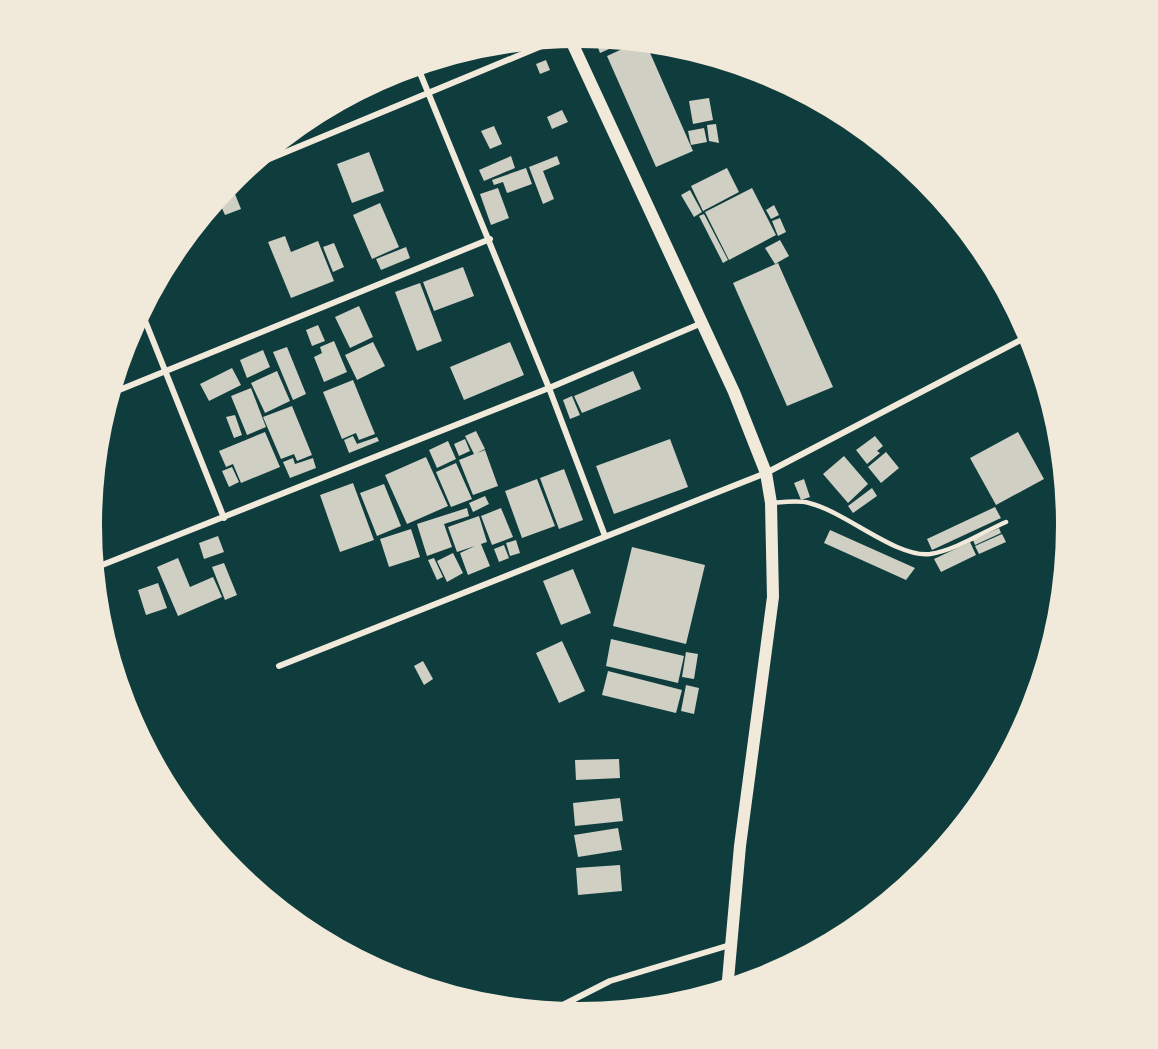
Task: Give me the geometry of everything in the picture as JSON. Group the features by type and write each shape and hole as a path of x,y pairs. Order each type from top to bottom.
{"main road":[{"path":"572,44 734,392 766,473 771,503 773,597 730,945 728,982"}],"street":[{"path":"264,161 543,45"},
{"path":"419,71 490,239 605,536"},
{"path":"117,391 167,373 490,239"},
{"path":"145,319 224,518"},
{"path":"100,566 549,388 702,323"},
{"path":"279,666 766,473 1023,339"},
{"path":"563,1005 610,981 730,945"}],"lane":[{"path":"771,503 808,502 847,518 896,546 918,554 947,549 1006,522"}],"building":[{"path":"597,45 617,46 600,53"},
{"path":"627,47 648,49 693,151 656,167 607,56"},
{"path":"546,60 550,70 540,74 536,64"},
{"path":"709,98 713,120 693,124 689,101"},
{"path":"562,110 568,122 552,129 547,117"},
{"path":"716,124 719,143 709,141 707,125"},
{"path":"494,126 502,144 490,149 481,131"},
{"path":"704,128 707,142 691,145 688,131"},
{"path":"369,152 384,191 352,203 337,164"},
{"path":"511,156 515,168 484,181 479,170"},
{"path":"557,156 560,164 543,171 554,199 543,204 529,167"},
{"path":"526,168 532,184 507,193 503,182 494,185 492,180"},
{"path":"727,168 739,192 703,211 691,186"},
{"path":"498,188 509,218 491,225 480,194"},
{"path":"752,188 776,235 729,260 705,212"},
{"path":"233,190 241,209 225,215 220,204"},
{"path":"690,190 702,212 694,217 681,195"},
{"path":"380,203 399,247 372,259 353,215"},
{"path":"774,205 779,215 771,219 766,210"},
{"path":"704,214 728,260 723,263 699,216"},
{"path":"780,218 786,232 778,236 772,221"},
{"path":"285,236 291,252 318,241 334,281 291,298 268,242"},
{"path":"780,240 789,256 775,264 765,248"},
{"path":"334,243 344,267 333,272 323,247"},
{"path":"406,247 410,258 381,270 376,259"},
{"path":"778,263 833,387 787,406 733,283"},
{"path":"463,267 474,296 434,311 423,282"},
{"path":"420,283 442,341 417,351 395,292"},
{"path":"359,306 373,337 350,348 335,317"},
{"path":"318,325 325,341 312,346 306,330"},
{"path":"334,341 347,372 324,382 314,357 322,353 320,347"},
{"path":"373,342 385,366 357,380 345,355"},
{"path":"510,342 524,375 464,400 450,367"},
{"path":"287,347 306,394 293,400 273,352"},
{"path":"263,350 270,367 247,378 240,360"},
{"path":"232,368 241,385 209,401 200,384"},
{"path":"277,371 290,401 265,413 251,383"},
{"path":"633,371 641,389 582,413 574,396"},
{"path":"353,380 375,434 359,440 356,433 342,439 323,392"},
{"path":"251,388 266,427 247,435 231,396"},
{"path":"572,396 580,415 570,419 563,400"},
{"path":"292,406 312,455 297,461 294,454 281,459 263,417"},
{"path":"235,415 242,435 234,438 226,417"},
{"path":"476,431 485,449 477,453 485,450 498,486 473,495 459,460 474,454 465,436"},
{"path":"265,432 280,467 241,483 233,464 226,467 219,451"},
{"path":"1018,432 1044,479 996,505 970,458"},
{"path":"353,436 357,444 377,437 379,441 349,453 344,440"},
{"path":"875,436 883,446 877,451 880,453 867,464 856,450"},
{"path":"465,439 470,451 459,456 454,444"},
{"path":"670,439 688,487 614,514 596,466"},
{"path":"448,441 456,459 437,468 429,450"},
{"path":"886,452 899,468 881,483 868,467"},
{"path":"844,456 868,484 848,503 823,474"},
{"path":"426,457 448,506 407,524 385,475"},
{"path":"293,458 295,464 313,458 316,468 290,478 283,462"},
{"path":"456,463 472,499 451,507 436,472"},
{"path":"232,467 239,482 229,487 222,471"},
{"path":"564,469 583,520 559,529 540,478"},
{"path":"537,479 555,526 522,538 505,491"},
{"path":"804,479 810,497 801,500 794,483"},
{"path":"353,483 374,540 340,552 320,495"},
{"path":"384,484 401,526 377,536 360,493"},
{"path":"872,488 877,496 853,513 848,506"},
{"path":"485,496 489,504 473,512 469,503"},
{"path":"995,507 1001,518 932,550 927,539"},
{"path":"467,508 469,516 444,524 452,547 427,556 417,524"},
{"path":"501,508 513,537 492,545 481,516"},
{"path":"479,516 487,542 481,544 490,566 468,575 460,553 475,546 457,552 448,527"},
{"path":"999,528 1001,533 975,545 973,540"},
{"path":"411,529 420,557 389,567 380,539"},
{"path":"830,530 915,568 906,580 824,543"},
{"path":"1002,534 1006,542 979,554 975,546"},
{"path":"218,536 224,552 204,559 199,543"},
{"path":"516,540 520,553 510,556 506,543"},
{"path":"970,542 976,555 941,572 934,559"},
{"path":"504,545 509,558 499,562 494,549"},
{"path":"632,547 705,565 686,644 613,626"},
{"path":"453,553 463,573 447,582 437,561"},
{"path":"178,558 190,587 213,577 222,597 178,616 157,567"},
{"path":"434,558 443,577 437,580 428,560"},
{"path":"224,563 237,595 225,600 212,567"},
{"path":"573,569 591,613 561,625 543,581"},
{"path":"158,583 167,608 146,615 138,590"},
{"path":"611,639 684,656 678,683 606,666"},
{"path":"562,641 585,691 559,703 536,653"},
{"path":"686,652 698,654 694,679 682,677"},
{"path":"423,661 433,679 424,685 414,666"},
{"path":"608,671 682,690 676,713 602,695"},
{"path":"686,685 699,688 694,714 681,711"},
{"path":"619,759 620,778 576,780 575,760"},
{"path":"620,798 623,821 575,826 573,803"},
{"path":"618,828 622,850 578,857 574,835"},
{"path":"620,865 622,891 578,895 576,868"}]}
